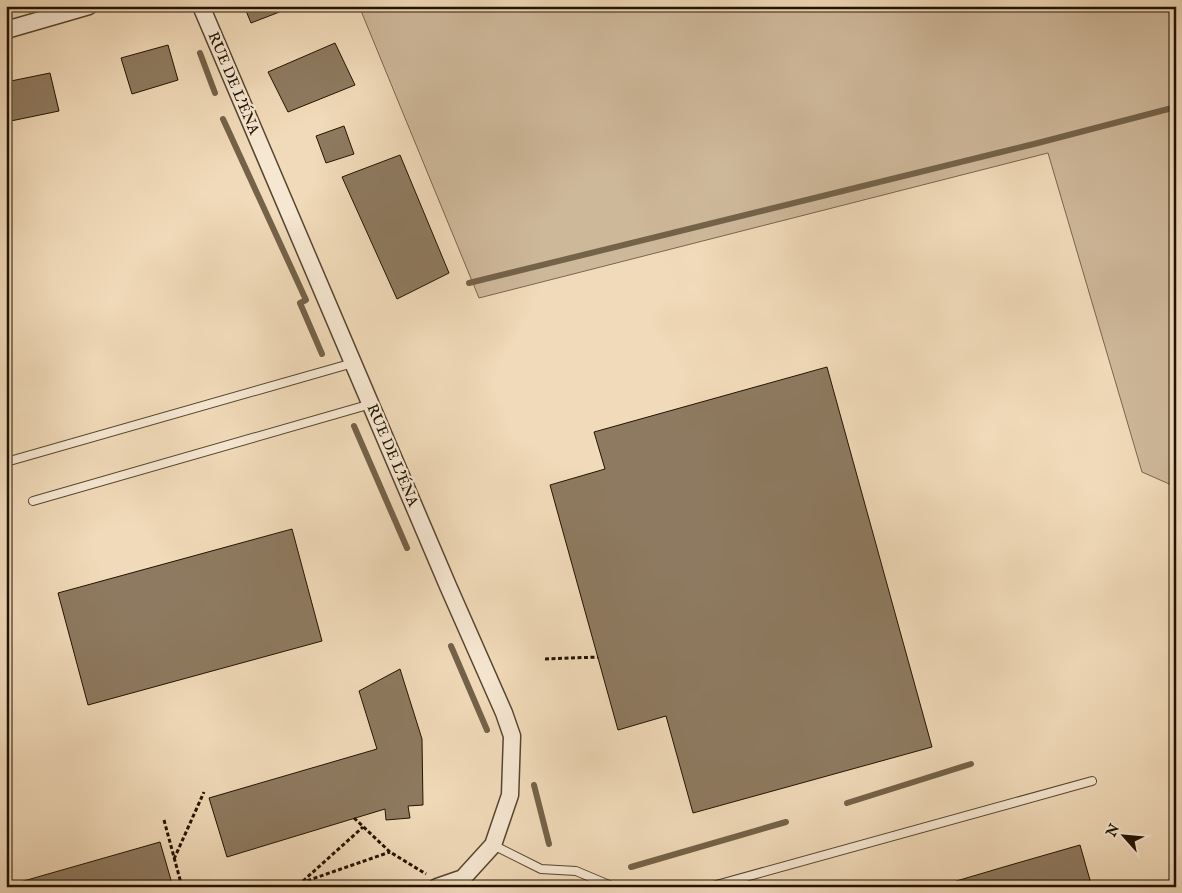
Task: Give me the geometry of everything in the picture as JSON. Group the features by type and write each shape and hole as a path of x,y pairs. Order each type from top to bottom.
{"street":[{"path":"6,30 89,6"},
{"name":"RUE DE L'ÉNA","path":"201,6 504,713 512,736 510,795 493,845 464,882 437,887"}],"lane":[{"path":"6,462 354,363"},
{"path":"33,501 371,404"},
{"path":"709,887 1092,781"},
{"path":"493,845 541,869 576,871 614,887"}],"path":[{"path":"545,659 598,657"},
{"path":"174,858 204,792"},
{"path":"354,818 390,852 409,863"},
{"path":"164,820 182,887"},
{"path":"300,883 363,826"},
{"path":"289,887 390,852"}],"shaded area":[{"path":"359,6 1176,6 1176,487 1142,472 1048,153 479,298"}],"building":[{"path":"244,6 295,6 251,23"},
{"path":"335,43 355,85 288,112 268,72"},
{"path":"168,45 178,80 132,94 121,58"},
{"path":"50,73 59,111 6,122 6,82"},
{"path":"344,126 354,154 326,163 316,136"},
{"path":"400,155 449,273 397,299 342,177"},
{"path":"827,367 932,747 693,813 666,716 618,730 550,485 605,469 594,432"},
{"path":"292,529 322,641 88,705 58,593"},
{"path":"400,669 422,739 423,805 408,806 410,818 386,820 385,809 227,857 209,798 377,749 359,691"},
{"path":"160,842 173,887 6,887 6,886"},
{"path":"1080,845 1092,887 936,887 1007,866"}],"waterway":[{"path":"200,53 215,93"},
{"path":"469,283 1034,144 1176,107"},
{"path":"223,119 306,300 300,303 322,354"},
{"path":"354,426 407,548"},
{"path":"451,646 487,730"},
{"path":"847,803 971,764"},
{"path":"534,785 549,844"},
{"path":"631,867 786,822"}]}
